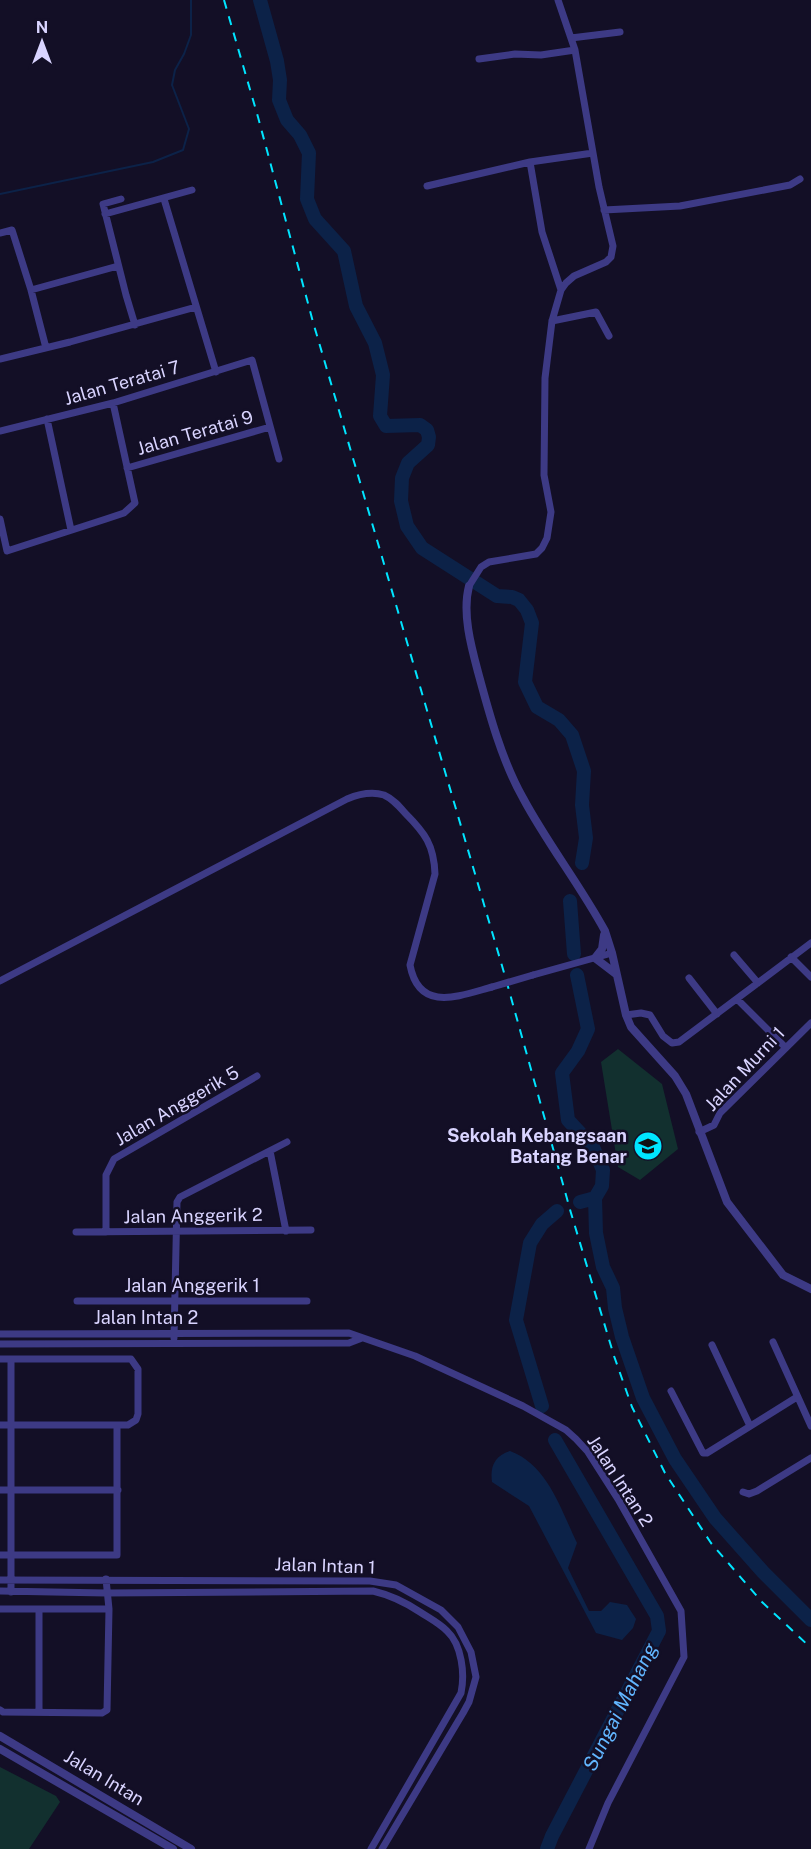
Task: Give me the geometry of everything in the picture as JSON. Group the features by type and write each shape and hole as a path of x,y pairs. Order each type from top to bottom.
{"street":[{"path":"558,0 575,50 604,210 613,246 611,256 606,262 574,276 561,290 552,321 545,378 544,475 550,512 548,538 536,554 489,562 481,567 474,576 466,597 474,660 489,711 516,785 542,832 604,931 631,1027 675,1076 686,1094 727,1202 783,1275 811,1289"},
{"path":"571,38 621,32"},
{"path":"479,59 515,54 541,56 575,50"},
{"path":"427,186 530,162 593,153"},
{"path":"530,162 542,232 561,290"},
{"path":"604,210 680,206 790,185 800,179"},
{"path":"105,214 192,190"},
{"path":"121,199 103,204 135,325"},
{"path":"164,199 216,372"},
{"path":"0,233 12,230 46,348"},
{"path":"31,290 118,266"},
{"path":"0,359 196,307"},
{"path":"552,321 596,312 609,336"},
{"name":"Jalan Teratai 7","path":"0,431 113,403 252,360 270,427"},
{"path":"0,519 7,551 124,513 135,503 113,403"},
{"path":"47,419 72,530"},
{"path":"270,427 279,459"},
{"name":"Jalan Teratai 9","path":"127,468 270,427"},
{"path":"0,981 361,793 383,795 392,800 422,829 429,842 435,874 410,965 412,976 418,986 430,996 442,999 612,953"},
{"path":"595,958 602,949 604,931"},
{"path":"626,1015 641,1012 650,1015 663,1036 672,1043 679,1042 811,943"},
{"path":"734,955 758,983"},
{"path":"790,957 811,977"},
{"path":"595,958 617,975"},
{"path":"689,978 717,1014"},
{"path":"737,999 785,1047"},
{"name":"Jalan Murni 1","path":"699,1132 714,1125 720,1113 811,1023"},
{"name":"Jalan Anggerik 5","path":"106,1232 106,1175 114,1159 257,1076"},
{"path":"174,1344 177,1202 180,1197 287,1142"},
{"path":"270,1151 286,1231"},
{"name":"Jalan Anggerik 2","path":"76,1232 311,1230"},
{"name":"Jalan Anggerik 1","path":"76,1302 307,1301"},
{"name":"Jalan Intan 2","path":"0,1334 349,1333 415,1356 524,1406 566,1430 588,1452 618,1499 681,1611 684,1629 684,1657 608,1803 590,1849"},
{"name":"Jalan Intan 2","path":"0,1344 349,1343 362,1338"},
{"path":"773,1342 811,1426"},
{"path":"712,1345 750,1426"},
{"path":"0,1359 130,1359 138,1369 138,1413 136,1420 128,1425 0,1425"},
{"path":"11,1359 11,1592"},
{"path":"672,1391 703,1453 707,1453 797,1396"},
{"path":"0,1555 117,1555 117,1425"},
{"path":"743,1492 749,1494 757,1491 811,1458"},
{"path":"0,1490 118,1490"},
{"path":"0,1710 3,1712 102,1713 107,1710 106,1579"},
{"name":"Jalan Intan 1","path":"0,1580 370,1581 396,1585 441,1610 458,1627 471,1652 476,1677 469,1702 463,1713 382,1849"},
{"name":"Jalan Intan 1","path":"0,1591 106,1593 373,1591 404,1602 448,1632 455,1642 461,1665 464,1680 461,1693 371,1849"},
{"path":"0,1609 108,1609"},
{"path":"39,1609 39,1712"},
{"path":"0,1749 2,1738"},
{"name":"Jalan Intan","path":"2,1738 191,1849"},
{"name":"Jalan Intan","path":"0,1749 173,1849"}],"green space":[{"path":"618,1049 662,1084 678,1149 640,1180 618,1167 601,1062"},
{"path":"0,1767 56,1796 60,1802 29,1849 0,1849"}],"water":[{"path":"510,1451 534,1467 544,1478 559,1503 577,1543 568,1568 589,1611 601,1611 610,1602 627,1605 636,1619 633,1628 622,1640 596,1633 529,1506 492,1482 494,1463 500,1456"}],"waterway":[{"path":"0,194 153,162 183,150 189,129 172,85 175,70 191,35 191,0"},
{"path":"260,0 277,61 280,80 279,100 287,120 300,135 309,153 307,199 315,219 344,251 356,306 375,343 383,375 380,416 386,426 420,425 427,430 429,437 428,445 408,463 402,478 401,501 407,526 422,548 497,596 519,600 527,610 532,623 525,682 537,707 559,720 572,735 584,771 582,805 586,838 582,863"},
{"path":"570,901 574,954"},
{"path":"577,975 588,1029 578,1051 562,1073 568,1120 593,1147 603,1170 602,1186 595,1198 596,1233 603,1267 613,1288 622,1337 643,1398 675,1459 715,1518 763,1572 811,1620"},
{"name":"Sungai Mahang","path":"580,1202 595,1198"},
{"name":"Sungai Mahang","path":"542,1406 516,1320 530,1243 542,1224 557,1211"},
{"name":"Sungai Mahang","path":"547,1849 659,1631 657,1616 555,1440"}],"railway":[{"path":"224,0 313,322 505,976 571,1213 614,1356 632,1407 665,1473 711,1543 762,1602 811,1648"}],"place":[{"name":"Sekolah Kebangsaan Batang Benar","path":"648,1146"}]}
